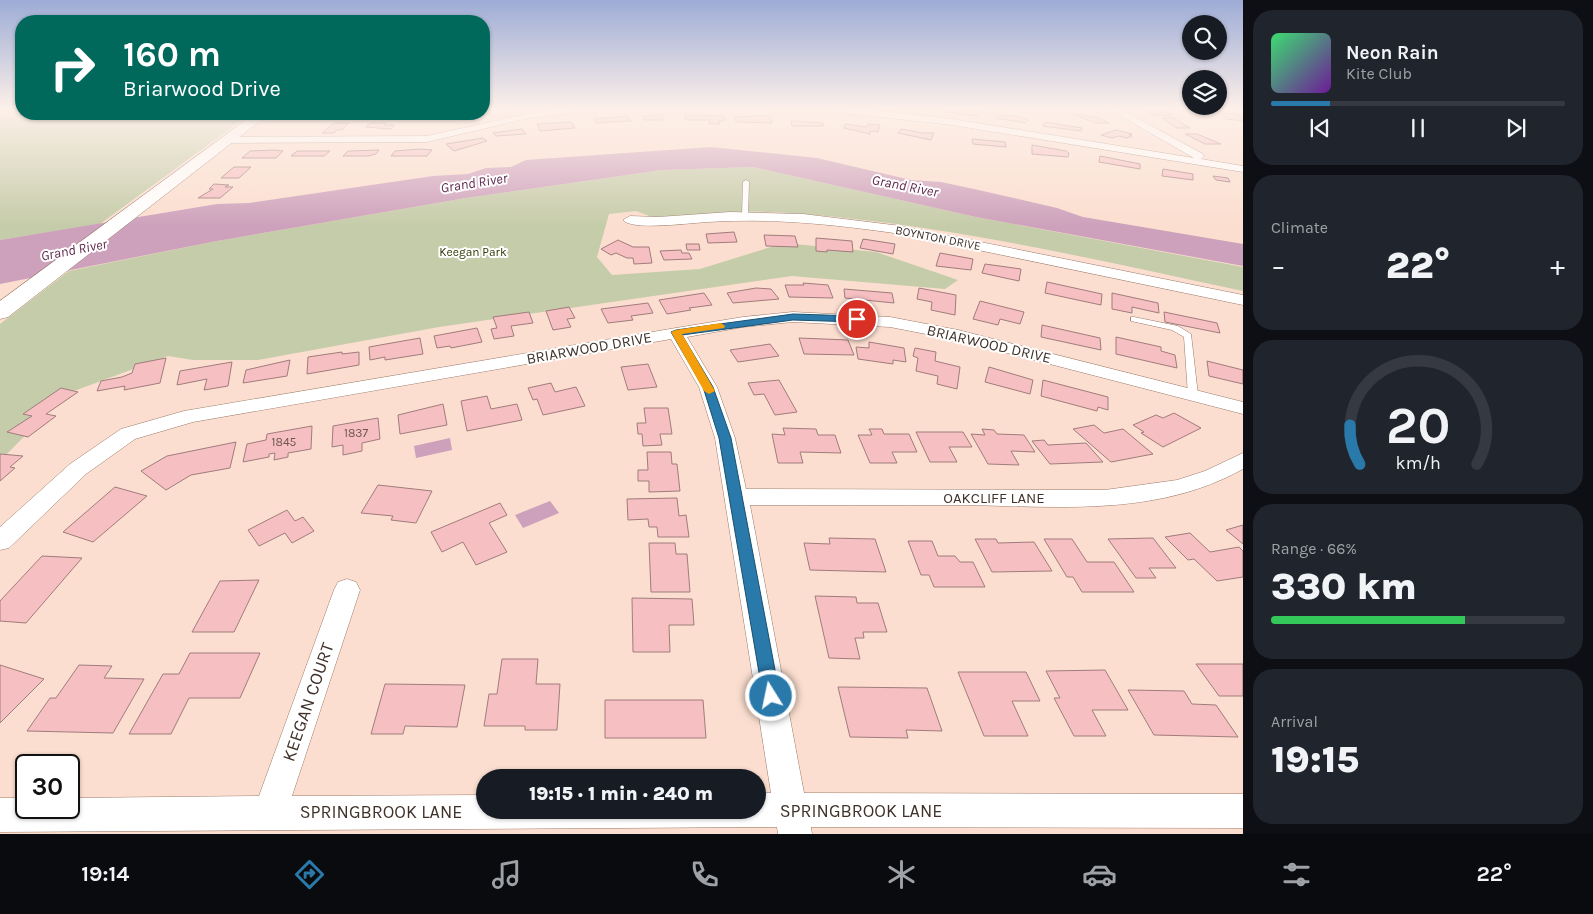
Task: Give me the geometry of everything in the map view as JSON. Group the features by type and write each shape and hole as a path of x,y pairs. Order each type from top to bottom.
{"main road":[{"path":"0,312 216,149"}],"street":[{"path":"1120,149 1243,169"},
{"path":"1186,149 1214,164"},
{"name":"BOYNTON DRIVE","path":"630,220 660,222 745,216 812,219 901,230 1243,300"},
{"name":"BRIARWOOD DRIVE","path":"0,541 78,469 128,434 190,416 676,332 793,317 890,322 958,335 1243,408"},
{"path":"676,332 708,387 725,438 737,496 793,822"},
{"name":"OAKCLIFF LANE","path":"737,496 1120,498 1189,485 1222,474 1243,460"},
{"name":"KEEGAN COURT","path":"270,813 347,590"},
{"name":"SPRINGBROOK LANE","path":"0,815 270,813 793,822 1243,811"}],"lane":[{"path":"745,216 746,182"},
{"path":"1134,319 1175,328 1188,336 1193,395"}],"green space":[{"path":"0,149 202,149 100,224 0,240"},
{"name":"Keegan Park","path":"753,167 976,217 1243,267 1243,291 1009,242 892,224 773,212 652,217 636,211 609,214 597,257 612,275 700,269 784,243 876,252 958,280 945,289 792,276 439,327 258,360 193,360 168,356 66,394 0,461 0,324 69,271 217,241 466,198 662,170"}],"water":[{"name":"Grand River","path":"684,149 730,149 817,158 911,180 941,182 974,189 1057,208 1083,217 1243,244 1243,266 976,217 753,167 662,170 466,198 217,241 0,284 0,240 217,204 249,203 433,176 468,174 486,168 511,167 526,160"},
{"path":"450,438 452,450 416,458 414,446"},
{"path":"550,501 559,513 523,528 515,515"}],"building":[{"path":"1032,149 1054,149 1069,153 1068,157 1032,154"},
{"path":"379,150 376,154 368,156 343,156 348,151"},
{"path":"432,150 427,156 391,156 395,151"},
{"path":"250,151 283,151 276,158 242,158"},
{"path":"297,151 330,151 324,156 291,156"},
{"path":"1100,156 1140,164 1140,169 1099,162"},
{"path":"234,167 251,167 239,178 221,178"},
{"path":"1163,169 1193,174 1193,180 1162,176"},
{"path":"1213,176 1228,178 1230,182 1216,180"},
{"path":"214,184 233,187 220,198 198,198 213,189 209,189"},
{"path":"734,232 737,242 708,243 706,234"},
{"path":"764,235 795,236 798,247 766,246"},
{"path":"816,238 852,241 853,252 816,251"},
{"path":"863,239 895,244 893,254 860,248"},
{"path":"618,240 633,247 649,247 652,263 634,264 633,258 627,258 616,253 611,255 601,249"},
{"path":"686,244 699,244 700,250 687,250"},
{"path":"681,250 682,253 689,253 692,259 664,260 660,251"},
{"path":"940,253 973,259 971,270 936,266"},
{"path":"985,264 1021,269 1019,281 982,273"},
{"path":"1047,282 1102,294 1101,305 1045,293"},
{"path":"803,283 828,285 833,298 789,297 785,285 804,285"},
{"path":"756,288 771,289 779,299 733,303 727,293"},
{"path":"919,288 956,295 955,315 931,310 932,302 917,299"},
{"path":"844,289 892,293 894,303 845,298"},
{"path":"704,293 712,305 689,308 691,310 667,314 659,300"},
{"path":"1112,293 1158,303 1159,313 1132,307 1132,313 1112,309"},
{"path":"980,301 1024,312 1020,324 1000,319 998,325 973,319"},
{"path":"648,303 653,313 631,316 633,320 608,323 601,309"},
{"path":"569,307 575,318 567,319 571,327 553,330 546,311"},
{"path":"529,312 533,323 511,326 514,336 494,339 491,329 497,328 493,317"},
{"path":"1164,312 1217,323 1220,333 1165,322"},
{"path":"1042,325 1100,338 1101,350 1041,337"},
{"path":"477,328 482,342 451,348 450,346 437,348 434,336"},
{"path":"1116,337 1161,347 1161,351 1175,355 1177,368 1116,354"},
{"path":"420,338 423,354 385,360 385,357 370,360 369,347"},
{"path":"799,338 848,340 854,355 804,354"},
{"path":"869,342 904,348 906,362 893,360 893,364 858,359 856,347 869,348"},
{"path":"770,344 779,356 738,362 730,350"},
{"path":"915,348 936,352 935,361 960,367 957,389 937,384 938,376 916,371 918,358 913,356"},
{"path":"342,352 342,354 359,352 359,365 307,374 308,357"},
{"path":"166,358 160,383 124,390 125,386 97,391 101,381 132,373 135,364"},
{"path":"290,360 287,376 243,383 246,370"},
{"path":"1207,361 1243,370 1243,384 1209,376"},
{"path":"232,362 228,386 204,390 207,379 177,385 180,371"},
{"path":"648,364 657,387 628,390 621,367"},
{"path":"989,367 1033,380 1030,394 985,382"},
{"path":"779,380 797,412 775,415 764,394 754,395 748,383"},
{"path":"1043,380 1108,397 1108,410 1098,407 1097,411 1041,396"},
{"path":"551,383 555,392 576,387 585,406 543,415 537,399 533,400 528,388"},
{"path":"61,388 78,392 46,414 56,416 28,437 7,432 32,416 23,414"},
{"path":"487,396 491,409 517,404 522,420 467,431 461,401"},
{"path":"443,404 447,425 400,434 398,415"},
{"path":"644,408 668,408 672,434 660,434 662,445 643,446 642,434 638,434 637,423 646,423"},
{"path":"1174,413 1201,428 1163,447 1141,433 1144,432 1133,425 1156,415 1163,418"},
{"path":"378,418 380,439 362,443 362,451 343,455 343,445 332,447 333,426"},
{"path":"1094,425 1104,433 1123,429 1153,454 1111,462 1073,429"},
{"path":"312,426 311,449 288,453 288,457 274,460 275,453 269,454 269,457 243,462 247,444 266,440 267,434"},
{"path":"783,428 816,429 818,435 835,435 841,453 800,452 803,463 778,463 772,434 785,435"},
{"path":"869,429 882,429 884,434 909,434 917,452 892,452 897,463 870,463 858,435 872,435"},
{"path":"982,429 994,430 997,434 1024,435 1035,452 1011,451 1019,465 988,464 971,434 985,435"},
{"path":"916,432 963,432 972,447 949,447 957,462 930,462"},
{"path":"1044,440 1048,445 1086,443 1103,462 1050,464 1032,441"},
{"path":"236,442 230,468 191,475 166,490 141,471 167,456"},
{"path":"647,452 671,452 672,464 677,464 680,491 649,492 649,481 638,481 638,470 648,470"},
{"path":"0,454 23,456 10,467 15,468 0,481"},
{"path":"378,485 432,491 416,523 391,520 393,516 361,513"},
{"path":"115,487 147,496 93,542 63,532"},
{"path":"677,498 679,516 686,515 689,537 658,537 657,527 649,527 648,519 628,520 627,499"},
{"path":"500,503 507,515 489,523 507,552 476,565 463,542 442,552 431,532"},
{"path":"287,510 295,521 303,517 314,531 292,543 285,533 259,546 248,530"},
{"path":"1243,525 1243,544 1226,530"},
{"path":"1190,533 1210,552 1239,547 1243,551 1243,577 1217,581 1194,559 1188,560 1165,537"},
{"path":"829,538 875,539 886,572 810,570 804,543 830,544"},
{"path":"1153,538 1176,568 1149,568 1156,578 1136,578 1108,539"},
{"path":"975,539 996,539 998,543 1034,542 1052,571 992,572"},
{"path":"1044,539 1072,539 1087,562 1114,562 1134,592 1082,592 1073,577 1067,577"},
{"path":"908,541 932,541 938,556 955,556 960,562 973,562 985,587 934,587 929,575 921,575"},
{"path":"649,543 675,543 676,554 687,554 690,592 651,592"},
{"path":"42,556 82,558 26,623 0,621 0,601"},
{"path":"259,580 234,632 192,632 220,581"},
{"path":"815,596 856,597 857,603 878,603 887,632 863,632 864,638 855,638 860,659 829,658"},
{"path":"632,598 692,599 694,625 669,625 670,652 633,652"},
{"path":"190,653 260,653 240,698 189,698 171,734 129,734 163,674 179,674"},
{"path":"502,659 538,659 536,684 560,684 557,730 525,730 525,726 484,726 489,694 497,694"},
{"path":"1196,664 1243,664 1243,696 1219,696"},
{"path":"0,665 44,679 0,723"},
{"path":"79,665 112,666 104,678 144,679 113,733 27,731 50,698 56,698"},
{"path":"1105,670 1128,710 1092,710 1106,736 1074,736 1054,698 1060,698 1046,671"},
{"path":"958,672 1026,672 1040,701 1012,701 1028,736 984,736"},
{"path":"385,684 465,685 457,727 405,726 403,734 371,734"},
{"path":"838,687 927,688 942,731 906,730 908,738 850,737"},
{"path":"1128,690 1184,691 1192,704 1216,705 1238,737 1154,735"},
{"path":"605,700 703,700 706,738 605,738"}],"slow traffic":[{"path":"709,391 676,332 721,326"}],"route":[{"path":"771,696 737,496 725,438 708,387 676,332 793,317 857,319"}]}
